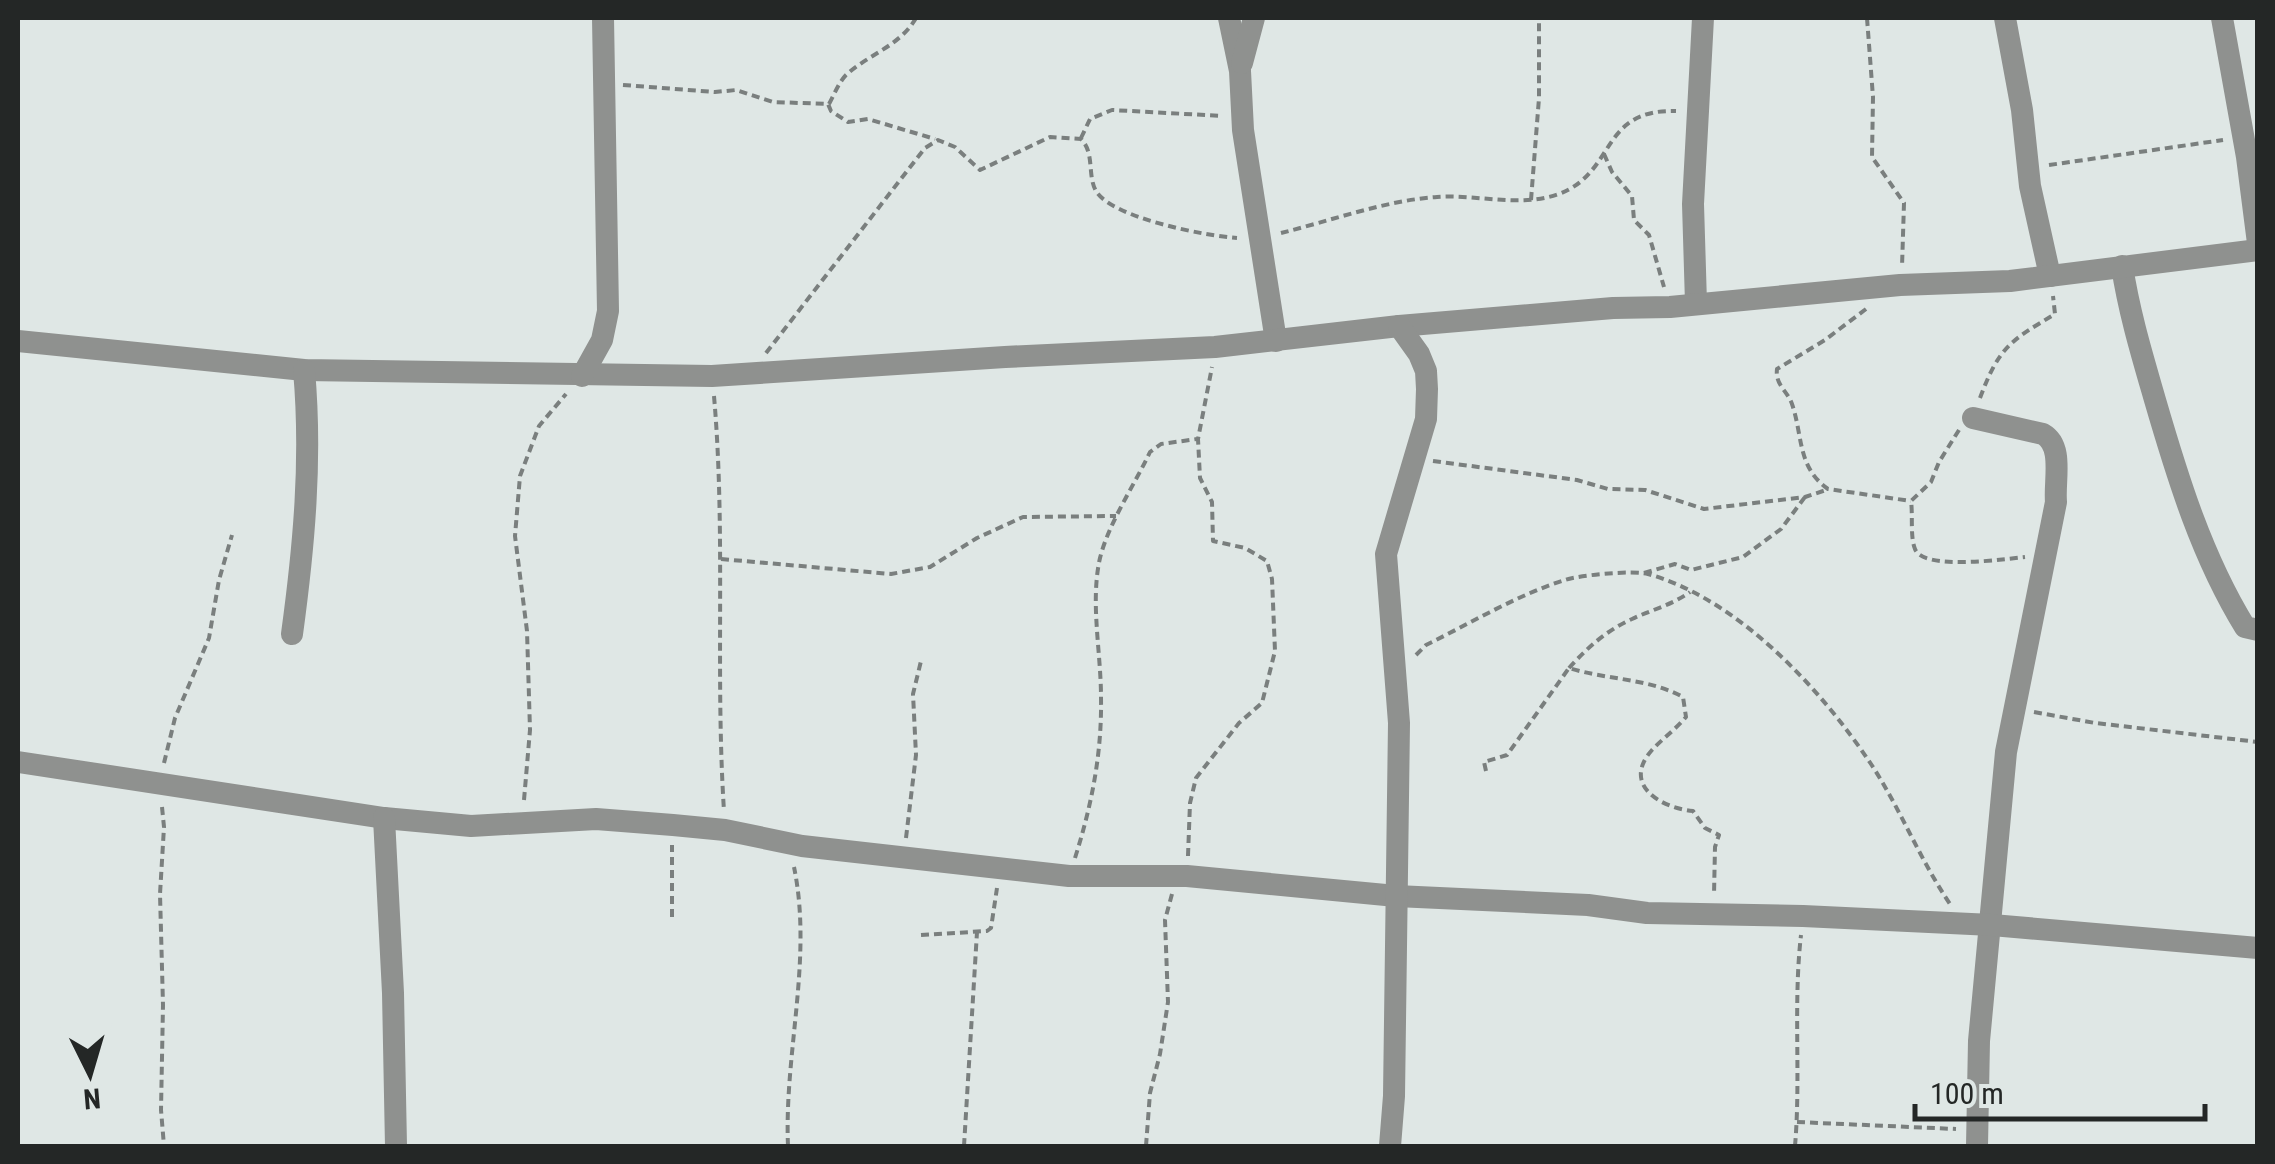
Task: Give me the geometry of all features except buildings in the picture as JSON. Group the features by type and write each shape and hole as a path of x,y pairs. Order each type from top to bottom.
{"street":[{"path":"582,376 602,340 608,311 603,18"},
{"path":"1229,18 1240,71 1243,130 1276,340"},
{"path":"1240,71 1254,18"},
{"path":"1696,303 1695,113 1703,18"},
{"path":"2005,18 2028,168 2050,276"},
{"path":"18,341 304,370 712,376 1216,347 1399,326 1614,308 1670,308 1900,285 2010,281 2122,266 2258,246 2222,18"},
{"path":"2122,266 2128,308 2192,521 2226,596 2246,627 2258,630"},
{"path":"1390,1146 1394,1096 1397,672 1386,554 1426,418 1426,371 1399,326"},
{"path":"292,634 306,495 309,424 304,370"},
{"path":"1974,418 2044,434 2051,439 2056,452 2056,502 2014,708 1995,845 1992,926 1978,1041 1976,1138"},
{"path":"18,762 384,818 471,826 596,819 673,825 726,830 787,843 1069,876 1179,876 1396,896 1588,905 1647,913 1964,924 2258,948"},
{"path":"384,818 396,1146"}],"path":[{"path":"828,104 845,76 884,51 916,18"},
{"path":"1531,200 1539,98 1539,18"},
{"path":"1868,18 1872,157 1904,203 1900,285"},
{"path":"603,83 715,92 736,90 773,102 828,104"},
{"path":"828,104 831,111 848,122 868,119 938,140 954,147 980,170 1050,137 1081,139 1087,145 1098,196 1112,205 1163,226 1259,239 1436,197 1531,200 1556,195 1581,184 1617,130 1632,119 1672,110 1695,113"},
{"path":"1081,139 1090,119 1112,110 1218,115 1228,117 1243,130"},
{"path":"2028,168 2242,138"},
{"path":"751,372 925,148 938,140"},
{"path":"1604,154 1632,196 1634,220 1649,235 1670,308"},
{"path":"1828,490 1808,469 1792,403 1776,373 1870,306"},
{"path":"1146,1146 1150,1093 1168,1002 1165,920 1179,876 1196,778 1239,723 1262,703 1275,651 1272,579 1267,561 1245,548 1213,541 1212,502 1200,478 1198,439 1216,347"},
{"path":"523,822 530,730 527,632 515,536 520,476 538,426 582,376"},
{"path":"712,376 720,460 719,709 726,830"},
{"path":"1069,876 1091,809 1099,757 1101,698 1096,602 1100,557 1150,452 1161,444 1183,438 1198,439"},
{"path":"1414,458 1545,474 1608,488 1645,490 1704,509 1828,490 1912,501"},
{"path":"1397,672 1426,645 1567,579 1644,573 1676,564 1691,570 1744,557 1780,528 1805,496"},
{"path":"721,559 902,573 930,567 977,538 1023,517 1119,516"},
{"path":"164,1146 160,894 164,827 159,784 175,718 209,638 219,580 232,536"},
{"path":"1644,573 1691,591 1750,630 1820,694 1873,766 1924,865 1964,924"},
{"path":"1486,771 1484,762 1507,755 1590,645 1628,620 1679,600 1691,591"},
{"path":"905,858 916,755 912,694 921,661"},
{"path":"1569,668 1659,684 1683,697 1686,717 1651,750 1641,770 1644,789 1655,800 1692,811 1705,828 1719,834 1711,914"},
{"path":"2014,708 2258,742"},
{"path":"672,918 673,825"},
{"path":"787,843 797,886 800,950 788,1079 788,1146"},
{"path":"921,935 991,928 1004,869"},
{"path":"1794,1146 1802,916"},
{"path":"964,1146 977,932"},
{"path":"1797,1122 1976,1138"}]}
